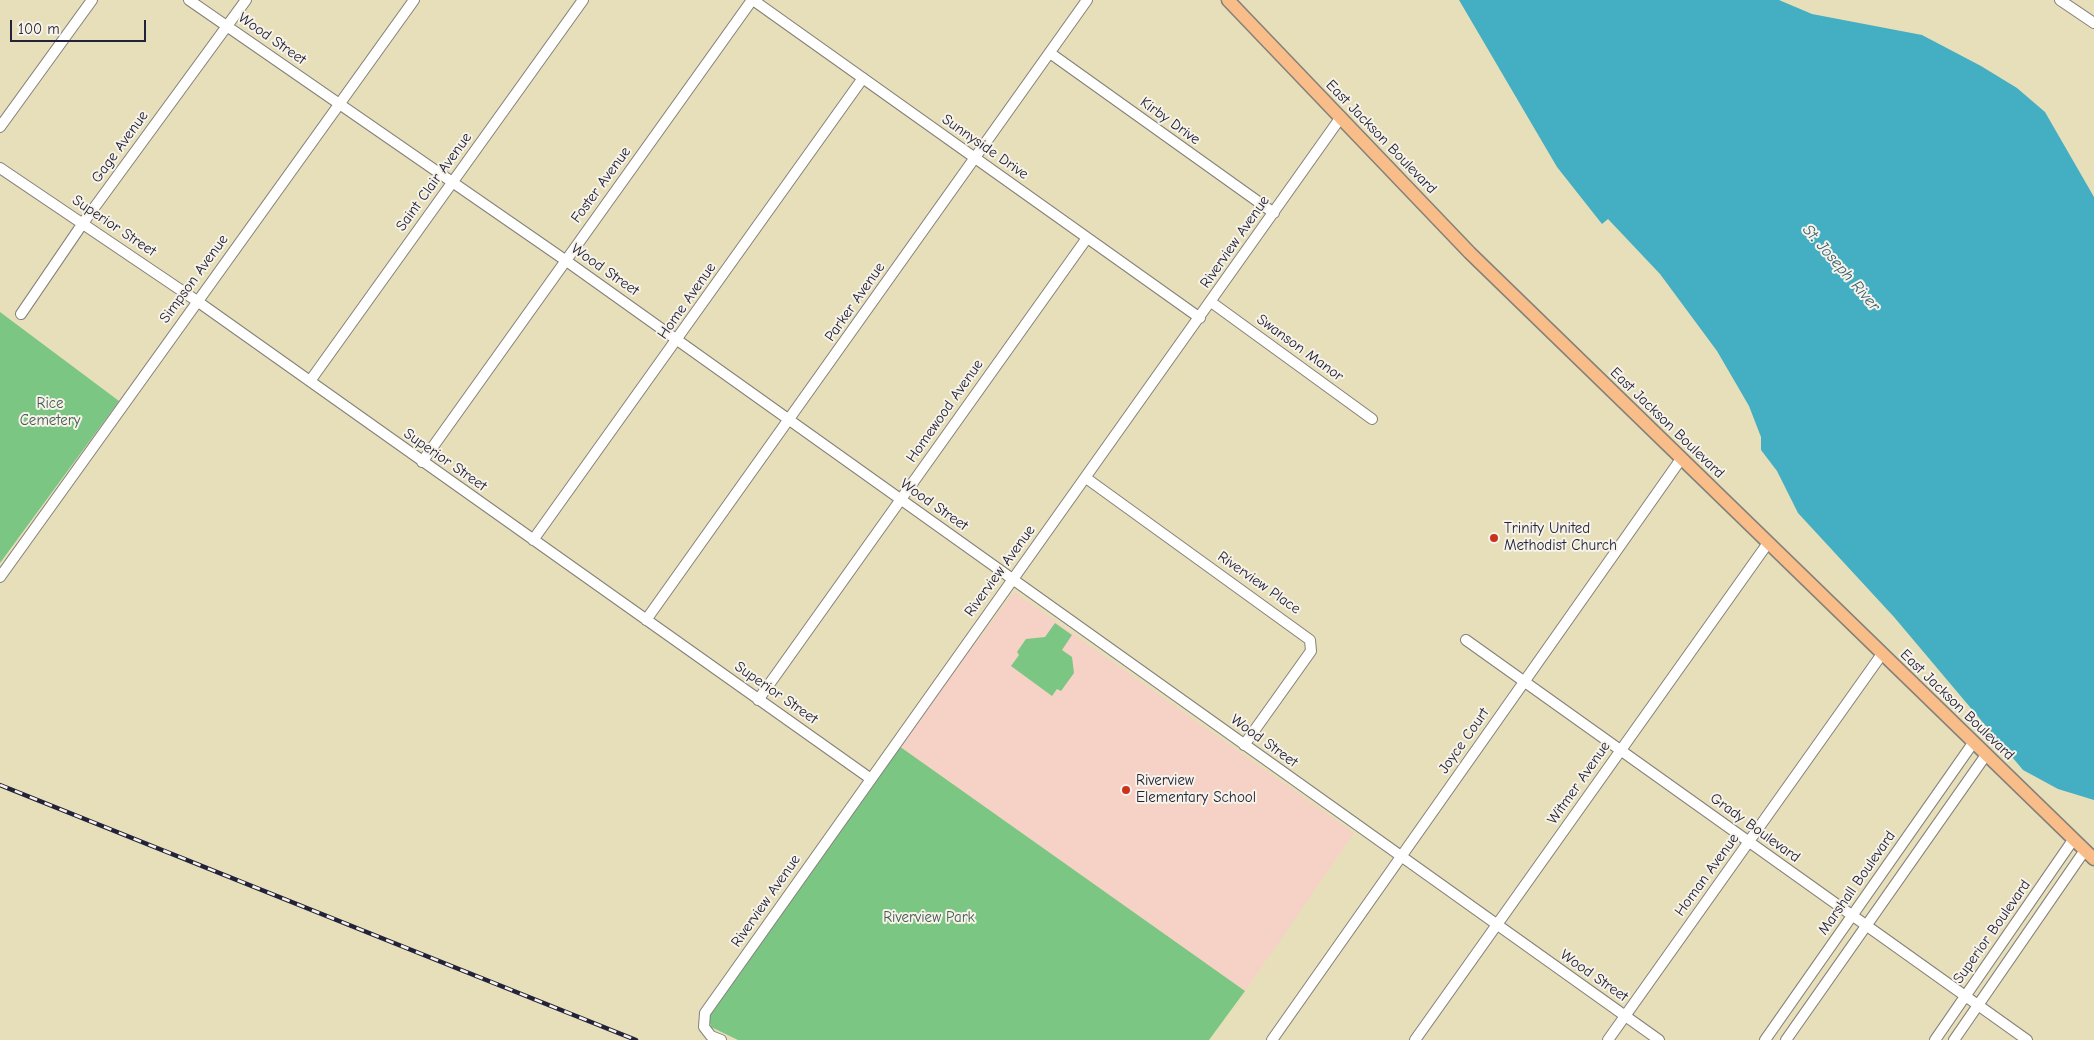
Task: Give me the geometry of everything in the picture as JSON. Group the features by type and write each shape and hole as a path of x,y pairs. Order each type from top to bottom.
{"main road":[{"name":"East Jackson Boulevard","path":"1228,0 1470,253 2089,854"}],"street":[{"path":"0,127 92,0"},
{"name":"Wood Street","path":"189,0 565,260 1659,1040"},
{"name":"Gage Avenue","path":"21,314 83,223 246,0"},
{"name":"Simpson Avenue","path":"0,577 414,0"},
{"name":"Saint Clair Avenue","path":"310,381 582,0"},
{"name":"Sunnyside Drive","path":"752,0 1200,318"},
{"name":"Foster Avenue","path":"422,462 752,0"},
{"name":"Parker Avenue","path":"646,620 790,421 1087,0"},
{"path":"2060,0 2094,23"},
{"name":"Kirby Drive","path":"1050,53 1274,213"},
{"name":"Home Avenue","path":"533,540 678,340 863,78"},
{"name":"Riverview Avenue","path":"721,1040 711,1036 704,1027 705,1013 1341,118"},
{"name":"Superior Street","path":"0,168 197,301 758,700 871,778"},
{"name":"Homewood Avenue","path":"758,700 1087,238"},
{"name":"Swanson Manor","path":"1211,302 1372,419"},
{"name":"Joyce Court","path":"1272,1040 1681,459"},
{"name":"Riverview Place","path":"1086,478 1310,640 1311,651 1244,745"},
{"name":"Witmer Avenue","path":"1415,1040 1768,543"},
{"name":"Grady Boulevard","path":"1466,640 2027,1040"},
{"name":"Homan Avenue","path":"1608,1040 1882,654"},
{"name":"Marshall Boulevard","path":"1765,1040 1973,743"},
{"path":"1786,1040 1986,755"},
{"name":"Superior Boulevard","path":"1935,1040 2073,840"},
{"name":"Superior Boulevard","path":"1954,1040 2089,854"}],"shaded area":[{"name":"Riverview Elementary School","path":"1014,592 1354,833 1245,991 899,746"}],"green space":[{"name":"Rice Cemetery","path":"0,312 119,401 0,563"},
{"path":"1055,623 1072,635 1062,650 1072,657 1074,673 1061,691 1057,689 1052,696 1011,666 1019,655 1017,652 1026,639 1045,637"},
{"name":"Riverview Park","path":"899,746 1245,991 1209,1040 738,1040 711,1027 709,1019 711,1013"}],"water":[{"name":"St. Joseph River","path":"1459,0 1779,0 1812,14 1922,35 1981,66 2017,88 2045,112 2094,197 2094,800 2058,789 2023,770 1894,617 1798,513 1777,471 1761,450 1761,437 1749,406 1717,351 1660,274 1608,219 1602,224 1557,167"}],"railway":[{"path":"0,785 636,1040"}],"place":[{"name":"Trinity United Methodist Church","path":"1494,538"},
{"name":"Riverview Elementary School","path":"1126,790"}]}
